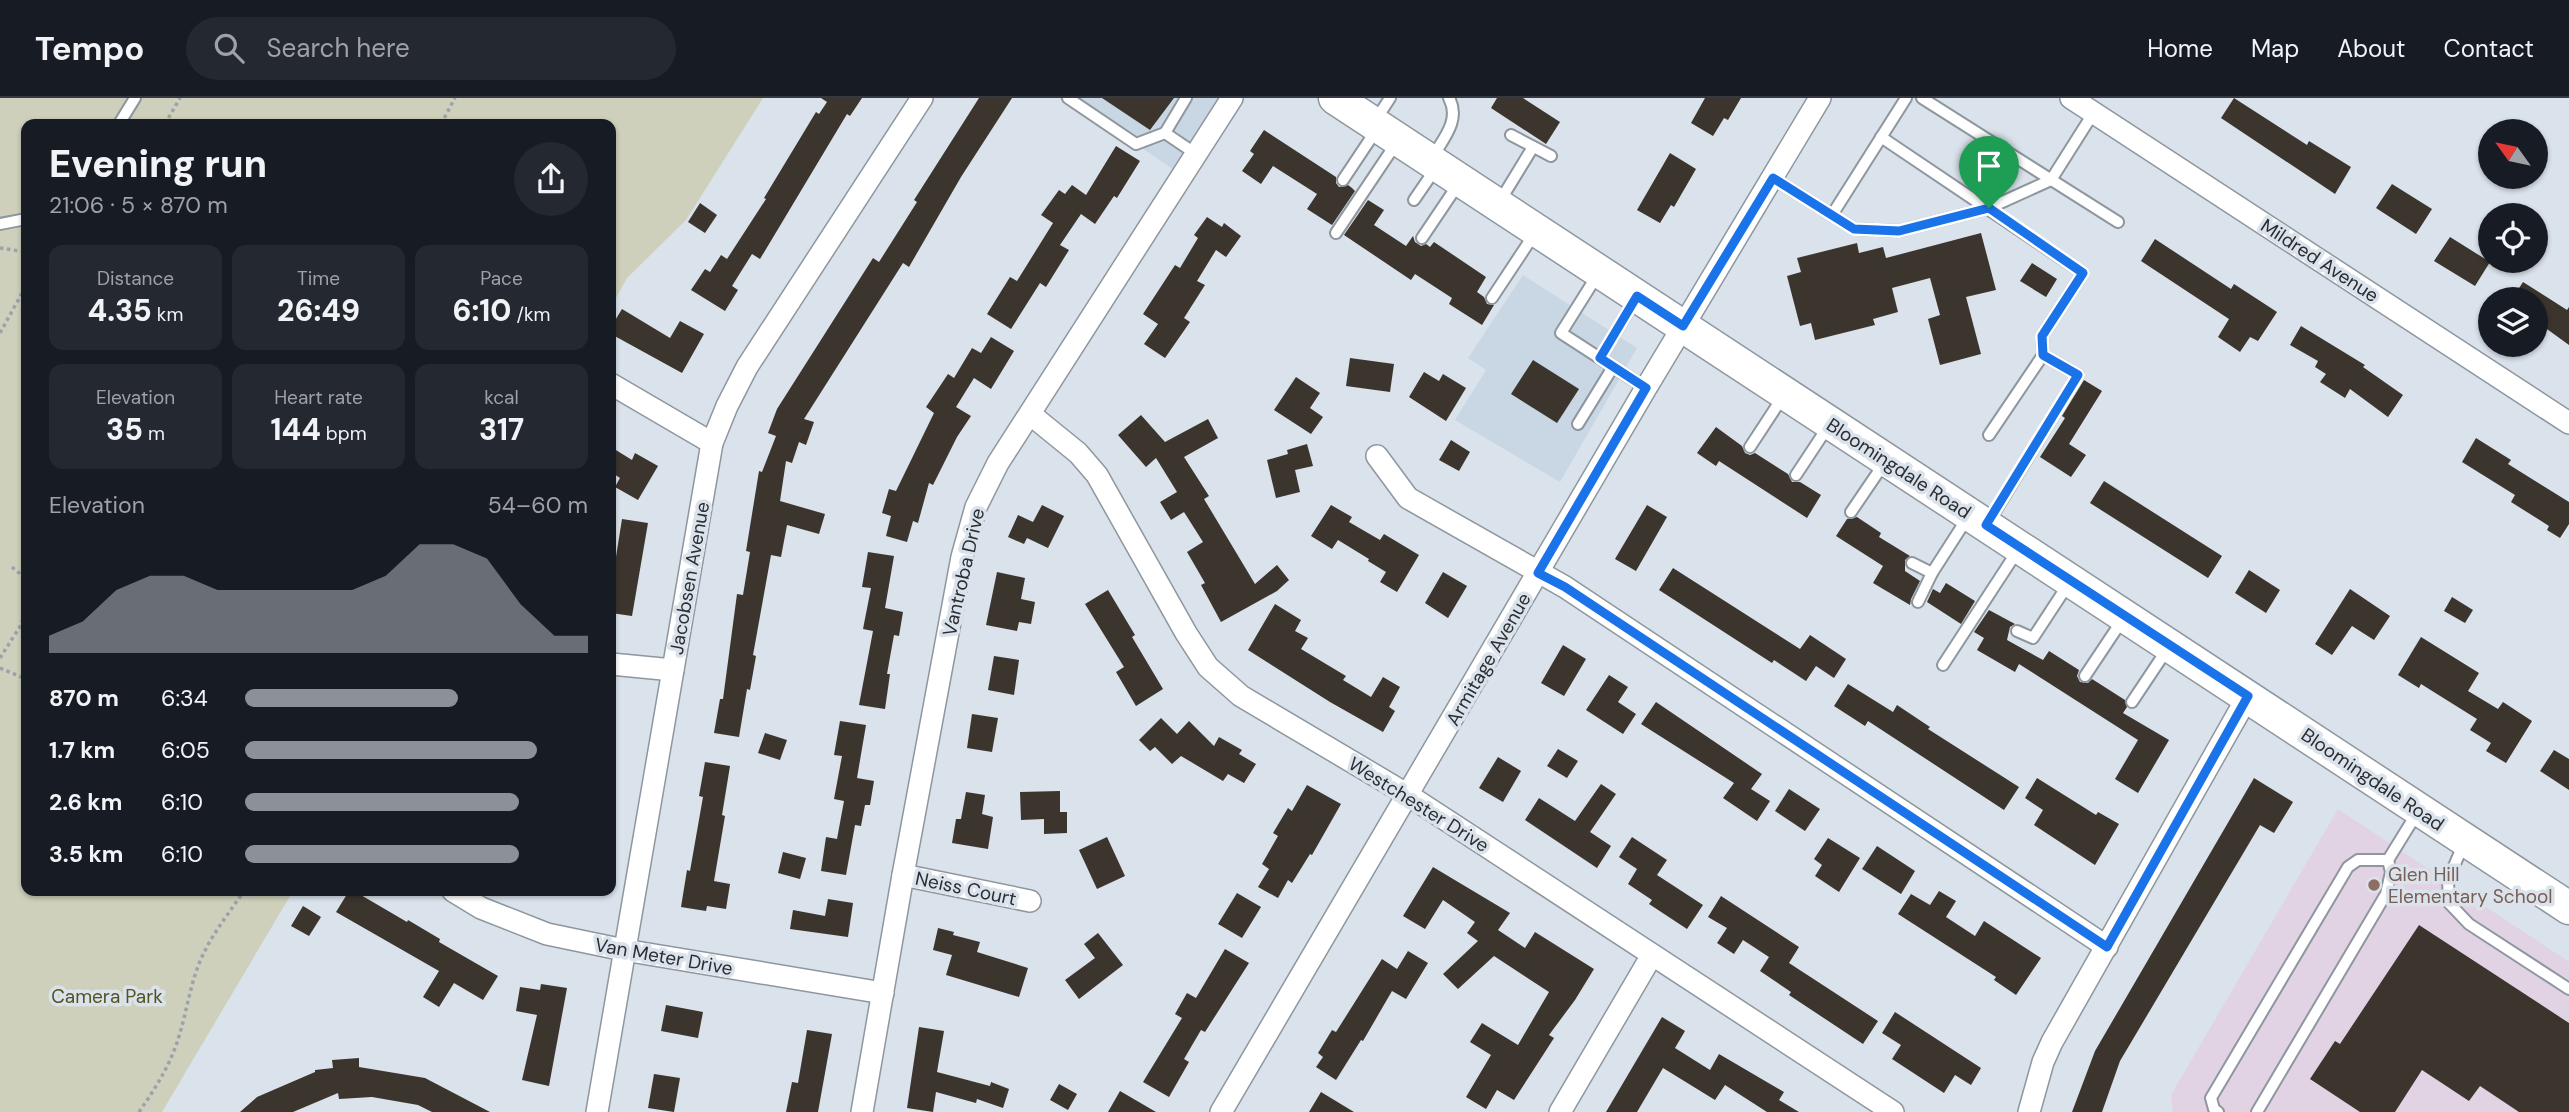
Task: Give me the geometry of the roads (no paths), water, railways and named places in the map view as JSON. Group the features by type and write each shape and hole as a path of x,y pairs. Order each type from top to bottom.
{"main road":[{"name":"Bloomingdale Road","path":"1335,98 1385,122 1443,169 2569,908"}],"street":[{"name":"Jacobsen Avenue","path":"597,1112 712,443 747,367 922,98"},
{"name":"Vantroba Drive","path":"862,1112 903,875 970,527 987,482 1232,98"},
{"name":"Armitage Avenue","path":"1221,1112 1646,388 1820,98"},
{"name":"Mildred Avenue","path":"2071,98 2569,423"},
{"path":"616,387 712,443"},
{"name":"Westchester Drive","path":"1030,414 1078,453 1097,475 1186,634 1216,676 1241,696 1408,795 1884,1109"},
{"path":"1377,456 1408,498 1565,587 2107,947"},
{"path":"616,664 673,670"},
{"path":"2029,1112 2043,1062 2052,1042 2248,696"},
{"name":"Neiss Court","path":"903,875 1030,901"},
{"name":"Van Meter Drive","path":"461,896 481,908 533,930 624,950 883,993"},
{"path":"1560,1112 1653,955"}],"lane":[{"path":"122,119 135,98"},
{"path":"1068,98 1136,144 1165,133 1186,98"},
{"path":"1422,238 1454,121 1454,110 1449,98"},
{"path":"1832,215 1906,98"},
{"path":"1922,98 2118,222"},
{"path":"1773,178 1854,229 1899,231 1989,208 2051,180 2094,112"},
{"path":"1343,180 1385,122"},
{"path":"1336,233 1385,122"},
{"path":"1165,133 1196,154"},
{"path":"1511,135 1551,156"},
{"path":"1881,137 2083,273 2042,336 2043,355 1989,435"},
{"path":"1497,204 1534,147"},
{"path":"1414,200 1443,169"},
{"path":"0,223 21,220"},
{"path":"1492,298 1537,230"},
{"path":"1600,271 1561,333 1646,388"},
{"path":"1600,358 1637,296"},
{"path":"1918,602 1932,573 1978,520 2078,375 2043,355"},
{"path":"1578,424 1613,367"},
{"path":"1750,447 1786,393"},
{"path":"1796,475 1830,422"},
{"path":"1852,512 1886,459"},
{"path":"1943,665 2020,547"},
{"path":"1912,563 1932,573"},
{"path":"2017,631 2033,638 2070,581"},
{"path":"2085,676 2124,616"},
{"path":"2132,702 2170,646"},
{"path":"2257,1112 2386,894 2390,872 2388,860 2419,810"},
{"path":"2465,840 2448,880 2449,903 2469,924 2569,989"},
{"path":"2218,1112 2214,1109 2211,1098 2348,867 2358,860 2388,860"}],"place":[{"name":"Glen Hill Elementary School","path":"2374,885"}],"park label":[{"name":"Camera Park","path":"107,996"}]}
